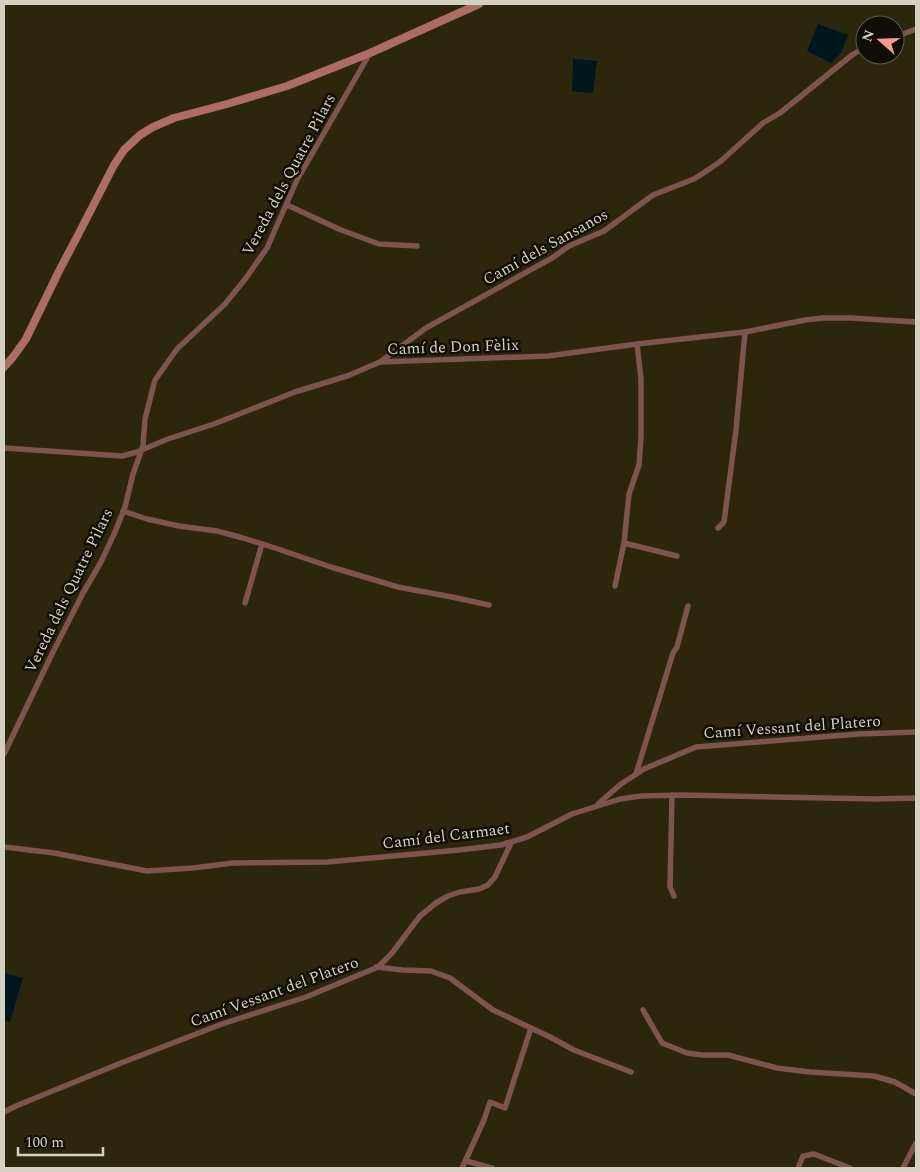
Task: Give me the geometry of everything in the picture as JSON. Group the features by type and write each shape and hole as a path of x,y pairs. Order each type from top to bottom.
{"main road":[{"path":"4,368 26,339 114,165 124,150 140,134 152,126 174,118 287,86 370,53 478,4"}],"street":[{"name":"Vereda dels Quatre Pilars","path":"4,754 64,630 101,562 124,510 133,474 143,446 145,419 155,380 177,349 225,304 267,248 297,180 370,53"},
{"name":"Camí dels Sansanos","path":"380,362 426,328 552,258 569,246 604,231 653,195 694,179 705,172 763,122 780,113 855,53"},
{"path":"286,204 341,230 379,244 417,246"},
{"name":"Camí de Don Fèlix","path":"4,448 122,456 141,451 168,439 214,424 295,392 347,376 380,362 548,356 745,332 823,318 860,318 916,322"},
{"path":"718,528 724,522 736,430 745,332"},
{"path":"614,586 624,543 629,494 639,465 641,379 637,344"},
{"path":"124,510 147,519 217,531 398,587 490,606"},
{"path":"624,543 677,556"},
{"path":"245,603 262,544"},
{"path":"636,774 673,653 677,647 688,606"},
{"name":"Camí Vessant del Platero","path":"596,806 621,784 636,774 652,765 696,747 858,734 916,732"},
{"path":"672,795 670,887 674,896"},
{"name":"Camí del Carmaet","path":"4,847 54,853 146,871 233,863 326,862 460,850 511,843 572,814 620,799 641,796 916,798"},
{"name":"Camí Vessant del Platero","path":"4,1112 121,1062 222,1024 306,997 376,968 392,952 420,916 436,903 448,896 488,885 495,877 511,843"},
{"path":"376,968 432,971 450,978 493,1010 574,1050 630,1072"},
{"path":"643,1010 662,1043 687,1053 702,1055 728,1054 777,1068 874,1076 895,1082 916,1094"},
{"path":"462,1168 484,1120 490,1102 505,1108 531,1028"},
{"path":"903,1168 916,1143"},
{"path":"798,1168 803,1156 814,1154 850,1168"},
{"path":"466,1161 492,1168"}],"water":[{"path":"818,24 848,35 841,53 831,63 807,51"},
{"path":"573,59 597,61 593,93 572,91"},
{"path":"4,973 23,978 10,1022 4,1020"}]}
